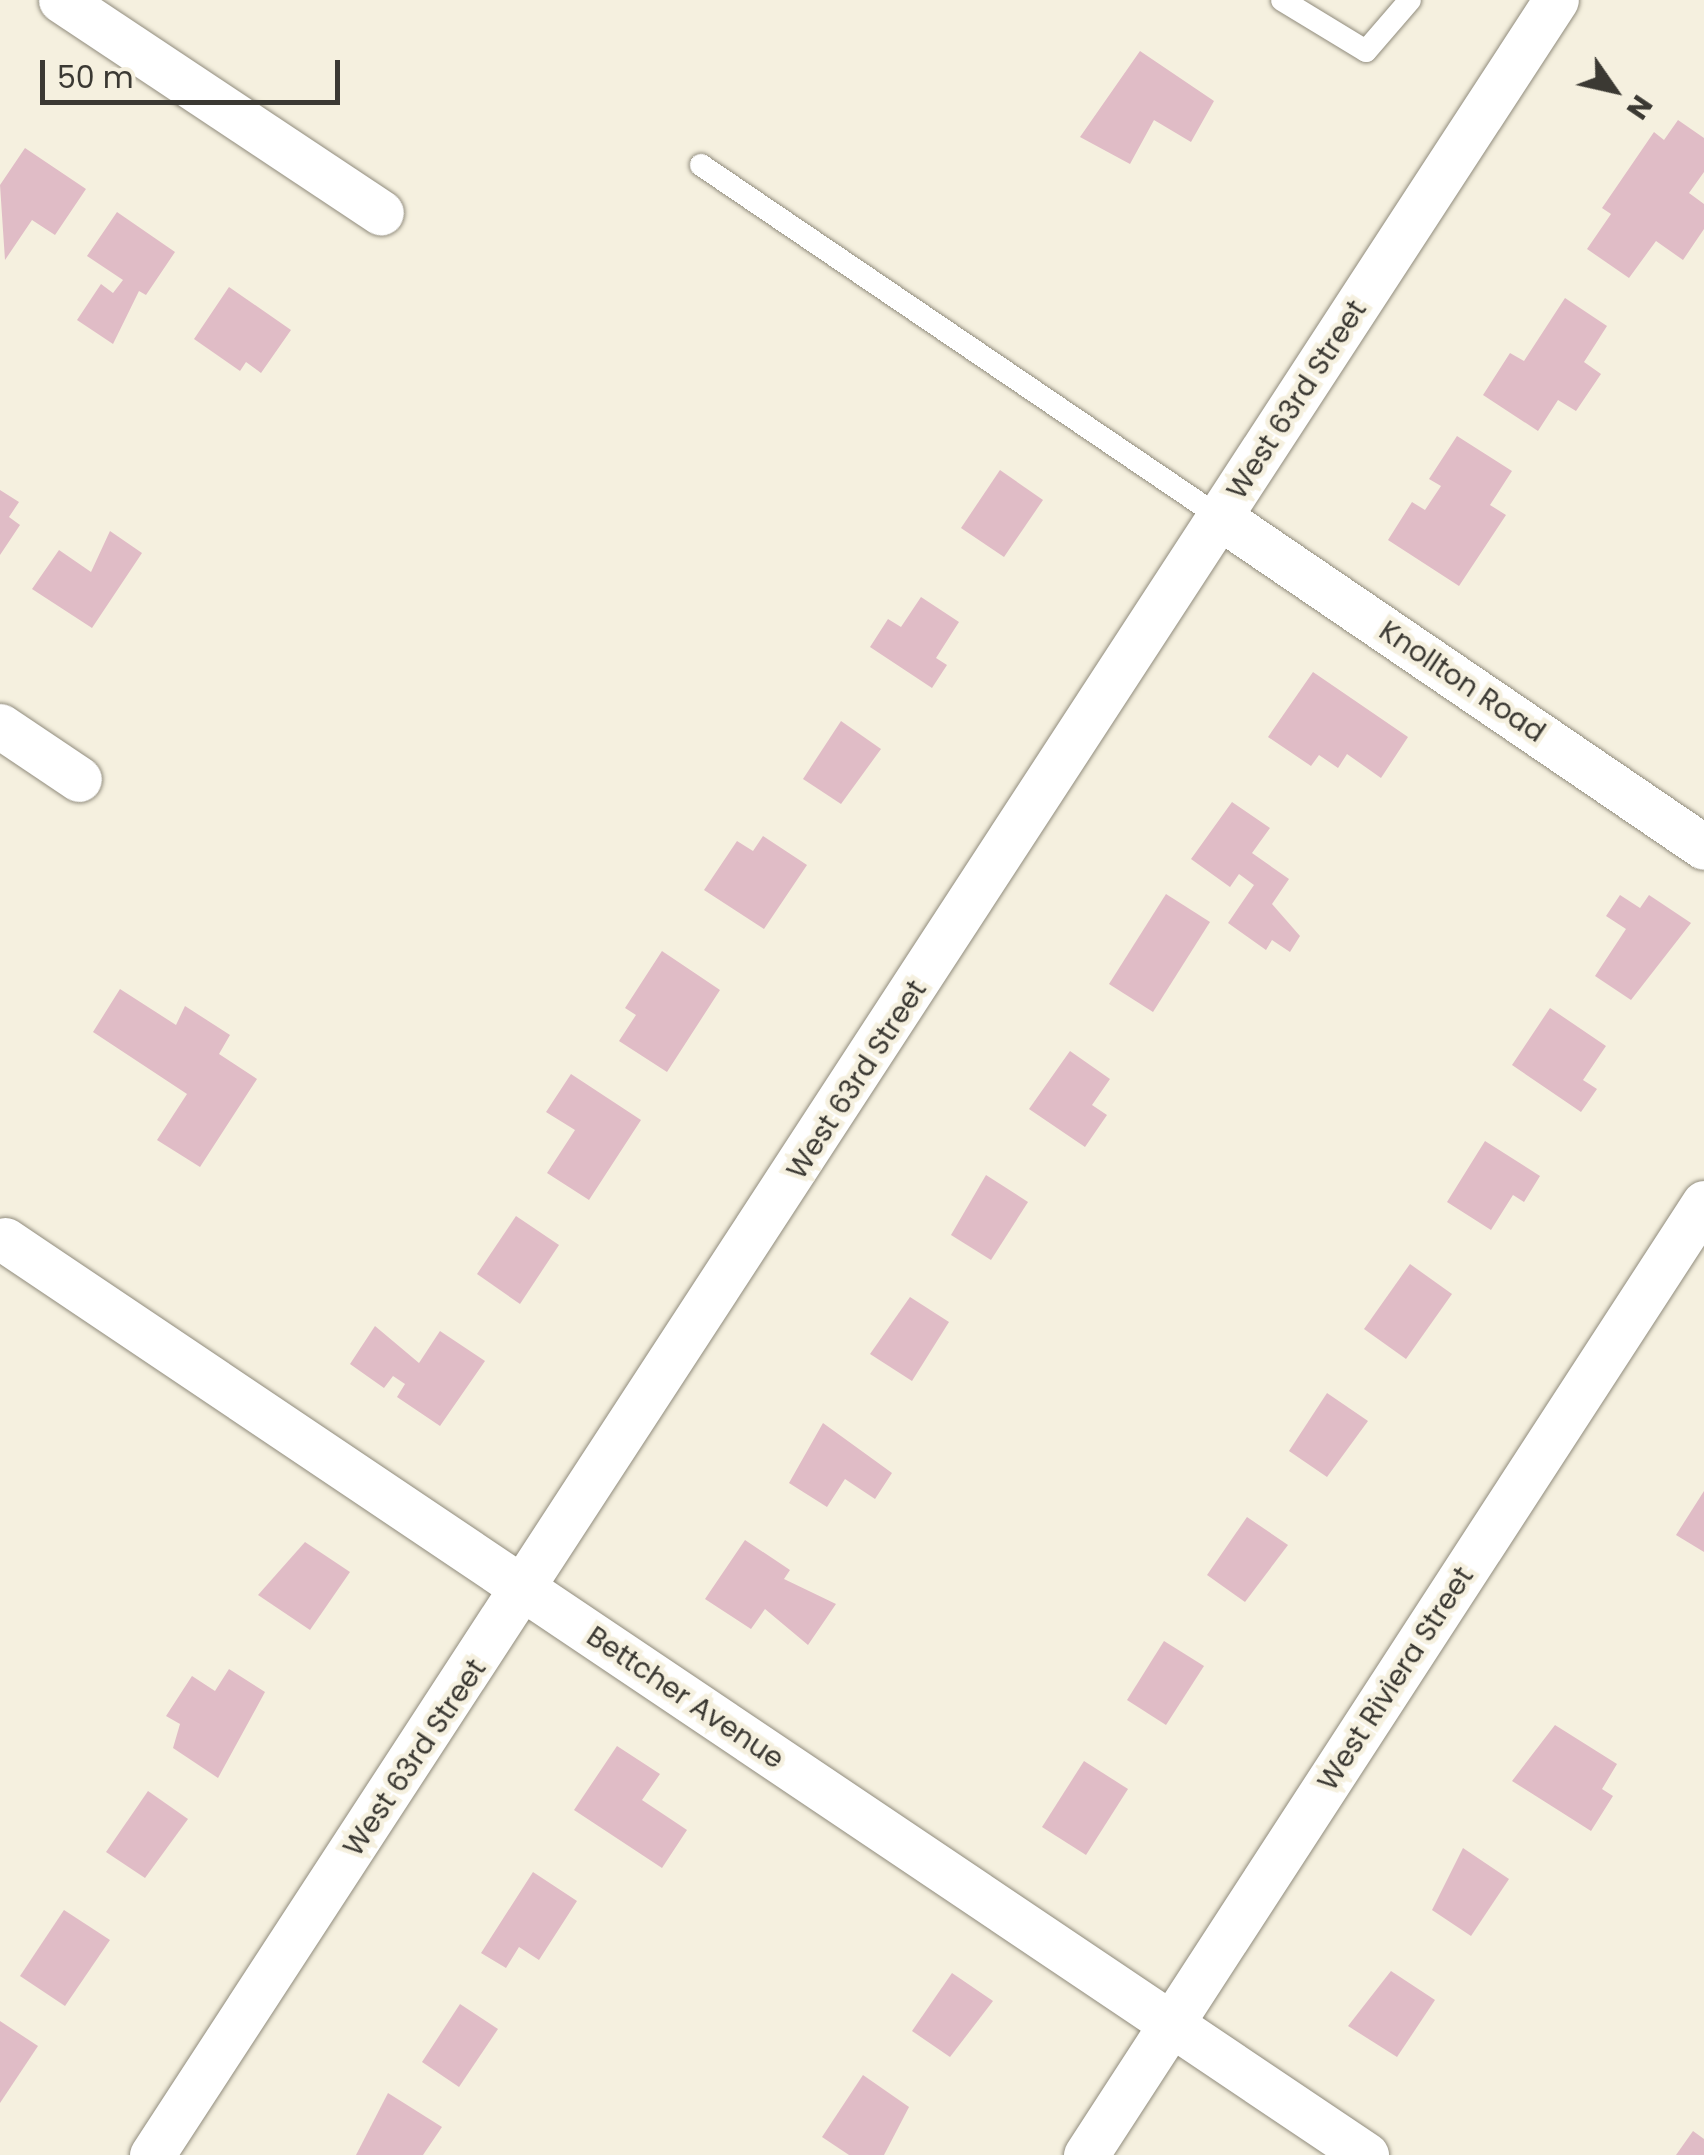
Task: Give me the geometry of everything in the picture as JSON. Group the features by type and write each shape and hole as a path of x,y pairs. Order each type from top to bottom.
{"street":[{"path":"62,0 381,213"},
{"name":"West 63rd Street","path":"152,2155 526,1592 1556,0"},
{"name":"Knollton Road","path":"1221,518 1704,847"},
{"path":"0,726 79,779"},
{"name":"West Riviera Street","path":"1086,2155 1704,1203"},
{"name":"Bettcher Avenue","path":"5,1240 1366,2155"}],"lane":[{"path":"1282,0 1366,51 1410,0"},
{"path":"702,165 1221,518"}],"building":[{"path":"1140,51 1214,101 1191,142 1154,120 1130,164 1080,137"},
{"path":"1678,120 1704,138 1704,172 1689,193 1704,204 1704,229 1683,260 1656,241 1629,278 1587,249 1611,214 1602,208 1654,132 1664,140"},
{"path":"25,148 86,189 55,235 32,220 5,260 0,185"},
{"path":"117,212 175,252 146,295 139,291 113,344 77,320 101,284 113,293 123,280 87,256"},
{"path":"229,287 291,330 261,373 246,362 240,371 194,339"},
{"path":"1565,298 1607,326 1584,362 1601,374 1576,411 1558,400 1538,431 1483,395 1510,353 1524,361"},
{"path":"1457,436 1512,471 1490,505 1506,515 1459,586 1388,540 1412,502 1425,510 1441,486 1429,479"},
{"path":"1000,470 1043,500 1004,557 961,528"},
{"path":"0,490 19,502 9,517 20,525 0,555"},
{"path":"110,531 142,553 92,628 32,589 59,550 91,572"},
{"path":"921,597 959,622 936,658 947,665 932,688 870,647 888,619 901,627"},
{"path":"1313,672 1408,737 1381,778 1347,754 1338,768 1319,755 1311,766 1268,737"},
{"path":"841,721 881,749 841,804 803,779"},
{"path":"1232,802 1270,828 1252,853 1289,879 1272,904 1300,936 1290,952 1272,940 1266,950 1228,923 1254,885 1239,874 1230,887 1191,859"},
{"path":"763,836 807,865 764,929 704,890 737,841 753,851"},
{"path":"1166,894 1210,922 1153,1012 1109,984"},
{"path":"1620,895 1640,908 1649,895 1691,923 1631,1000 1595,976 1626,929 1606,916"},
{"path":"662,951 720,990 667,1072 619,1041 636,1015 625,1008"},
{"path":"120,989 176,1025 185,1006 230,1035 219,1054 257,1079 200,1167 157,1140 187,1094 93,1032"},
{"path":"1550,1008 1606,1046 1583,1080 1597,1089 1581,1112 1512,1065"},
{"path":"1070,1051 1110,1079 1092,1105 1107,1115 1085,1147 1029,1109"},
{"path":"571,1074 641,1120 589,1200 547,1173 575,1130 546,1112"},
{"path":"1485,1141 1540,1176 1524,1202 1513,1195 1491,1230 1447,1202"},
{"path":"986,1175 1028,1202 991,1260 951,1235"},
{"path":"516,1216 559,1245 520,1304 477,1274"},
{"path":"1410,1264 1452,1294 1406,1359 1364,1329"},
{"path":"910,1297 949,1322 912,1381 870,1354"},
{"path":"375,1326 419,1363 440,1331 485,1361 440,1426 397,1397 405,1384 393,1376 384,1388 350,1364"},
{"path":"1327,1393 1368,1421 1327,1477 1289,1451"},
{"path":"823,1423 892,1473 875,1499 845,1479 827,1507 789,1483"},
{"path":"1704,1491 1704,1552 1676,1535"},
{"path":"1247,1517 1288,1545 1245,1602 1207,1575"},
{"path":"745,1540 790,1570 784,1579 836,1604 808,1645 765,1609 751,1629 705,1599"},
{"path":"305,1542 350,1572 310,1630 258,1595"},
{"path":"1164,1641 1204,1666 1166,1725 1127,1700"},
{"path":"229,1669 265,1692 218,1778 173,1748 180,1724 166,1716 192,1676 215,1691"},
{"path":"1555,1725 1617,1764 1602,1789 1613,1796 1591,1831 1512,1781"},
{"path":"617,1746 660,1774 642,1800 687,1830 662,1868 574,1810"},
{"path":"1084,1761 1128,1789 1086,1855 1042,1827"},
{"path":"148,1791 188,1819 145,1878 106,1852"},
{"path":"1463,1848 1509,1879 1471,1936 1432,1910"},
{"path":"533,1872 577,1901 539,1960 519,1947 506,1968 481,1953"},
{"path":"64,1910 110,1940 65,2006 20,1976"},
{"path":"1391,1971 1435,2000 1397,2057 1348,2026"},
{"path":"952,1973 993,2001 950,2057 912,2031"},
{"path":"460,2004 498,2029 459,2087 422,2062"},
{"path":"0,2021 38,2046 0,2103"},
{"path":"863,2075 909,2107 884,2155 849,2155 822,2137"},
{"path":"388,2093 442,2127 423,2155 356,2155"},
{"path":"1693,2131 1704,2139 1704,2155 1676,2155"}]}
